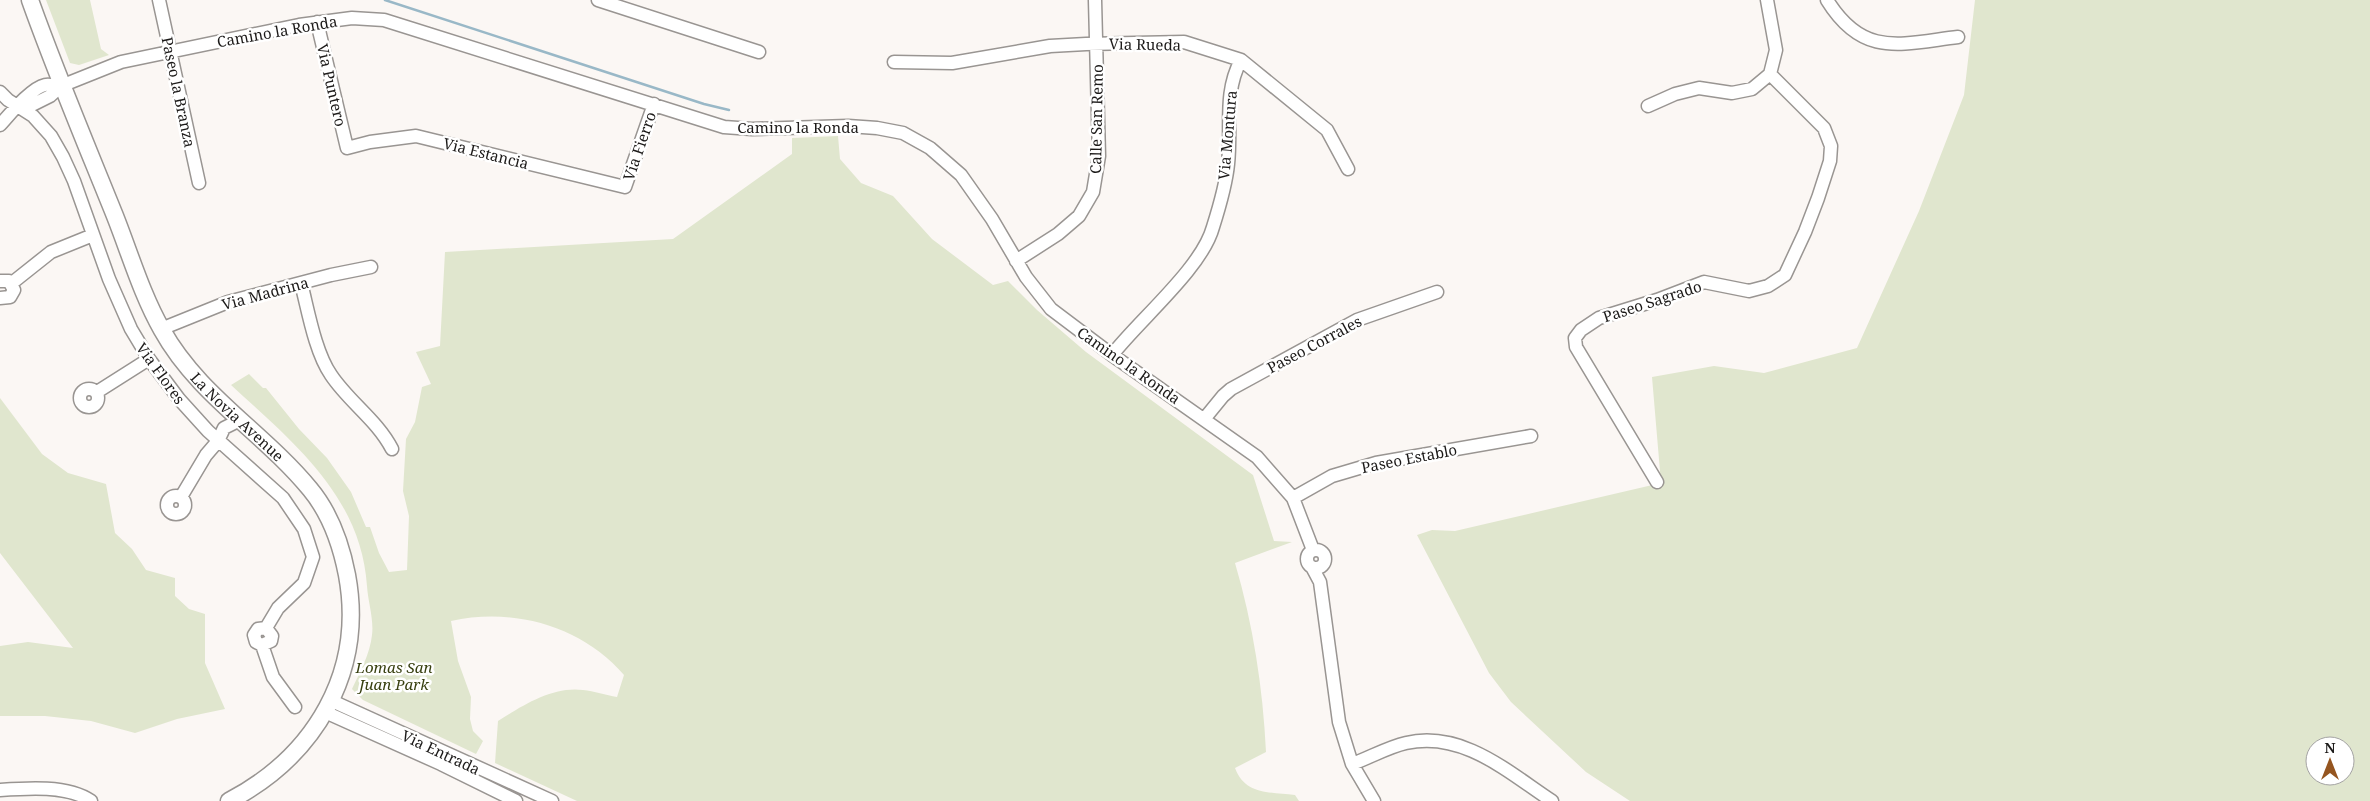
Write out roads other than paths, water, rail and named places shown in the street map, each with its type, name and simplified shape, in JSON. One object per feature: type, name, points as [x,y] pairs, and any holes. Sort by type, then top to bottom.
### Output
[{"type":"main road","name":"La Novia Avenue","points":[[30,0],[61,86],[161,329],[185,367],[283,460],[311,490],[331,523],[344,558],[350,593],[351,624],[348,654],[329,707],[314,731],[291,758],[264,779],[229,801]]},
{"type":"street","name":"Paseo la Branza","points":[[159,0],[199,183]]},
{"type":"street","points":[[598,0],[759,52]]},
{"type":"street","name":"Calle San Remo","points":[[1016,261],[1058,234],[1079,216],[1093,192],[1099,156],[1095,0]]},
{"type":"street","points":[[1648,106],[1675,94],[1699,88],[1732,93],[1752,89],[1770,74],[1776,50],[1767,0]]},
{"type":"street","points":[[1827,0],[1836,14],[1859,35],[1877,43],[1895,44],[1958,37]]},
{"type":"street","name":"Camino la Ronda","points":[[0,125],[20,106],[26,96],[45,85],[61,86],[121,62],[317,22],[352,18],[384,20],[654,104],[724,128],[848,126],[876,128],[903,133],[930,148],[961,174],[992,219],[1016,261],[1051,309],[1112,355],[1257,457],[1293,498],[1314,550],[1309,553],[1307,558],[1308,564],[1318,566],[1322,578],[1320,582],[1339,722],[1352,764],[1374,801]]},
{"type":"street","name":"Via Puntero","points":[[317,22],[347,148]]},
{"type":"street","name":"Via Rueda","points":[[894,62],[952,63],[1050,46],[1184,42],[1241,60],[1327,130],[1348,169]]},
{"type":"street","name":"Via Montura","points":[[1112,355],[1192,265],[1213,230],[1228,164],[1228,98],[1234,72],[1241,60]]},
{"type":"street","name":"Paseo Sagrado","points":[[1658,482],[1576,347],[1575,338],[1581,330],[1599,318],[1657,300],[1704,282],[1749,291],[1768,286],[1785,275],[1818,198],[1830,161],[1831,146],[1824,128],[1770,74]]},
{"type":"street","name":"Via Flores","points":[[0,92],[8,100],[33,116],[51,136],[74,181],[109,279],[131,329],[149,359],[178,399],[218,441],[284,498],[304,528],[313,557],[304,583],[278,608],[266,628],[270,631],[271,641],[262,645],[273,677],[295,707]]},
{"type":"street","name":"Via Fierro","points":[[625,187],[654,104]]},
{"type":"street","name":"Via Estancia","points":[[347,148],[370,142],[416,136],[625,187]]},
{"type":"street","points":[[0,298],[10,297],[14,290],[6,282],[51,252],[93,235]]},
{"type":"street","name":"Via Madrina","points":[[161,329],[209,308],[301,283],[371,267]]},
{"type":"street","points":[[301,283],[319,350],[330,374],[384,434],[392,449]]},
{"type":"street","name":"Paseo Corrales","points":[[1204,418],[1231,389],[1345,326],[1370,314],[1437,292]]},
{"type":"street","points":[[96,392],[149,359]]},
{"type":"street","points":[[181,497],[206,455],[218,441],[231,436],[240,420]]},
{"type":"street","name":"Paseo Establo","points":[[1293,498],[1332,476],[1376,463],[1531,436]]},
{"type":"street","name":"Via Entrada","points":[[329,707],[478,776],[552,801]]},
{"type":"street","points":[[1352,764],[1405,743],[1443,742],[1478,753],[1552,801]]},
{"type":"street","name":"Via Entrada","points":[[478,776],[516,801]]},
{"type":"street","points":[[0,790],[74,793],[91,801]]},
{"type":"waterway","points":[[385,0],[704,104],[729,110]]},
{"type":"park label","name":"Lomas San Juan Park","points":[[394,676]]}]
